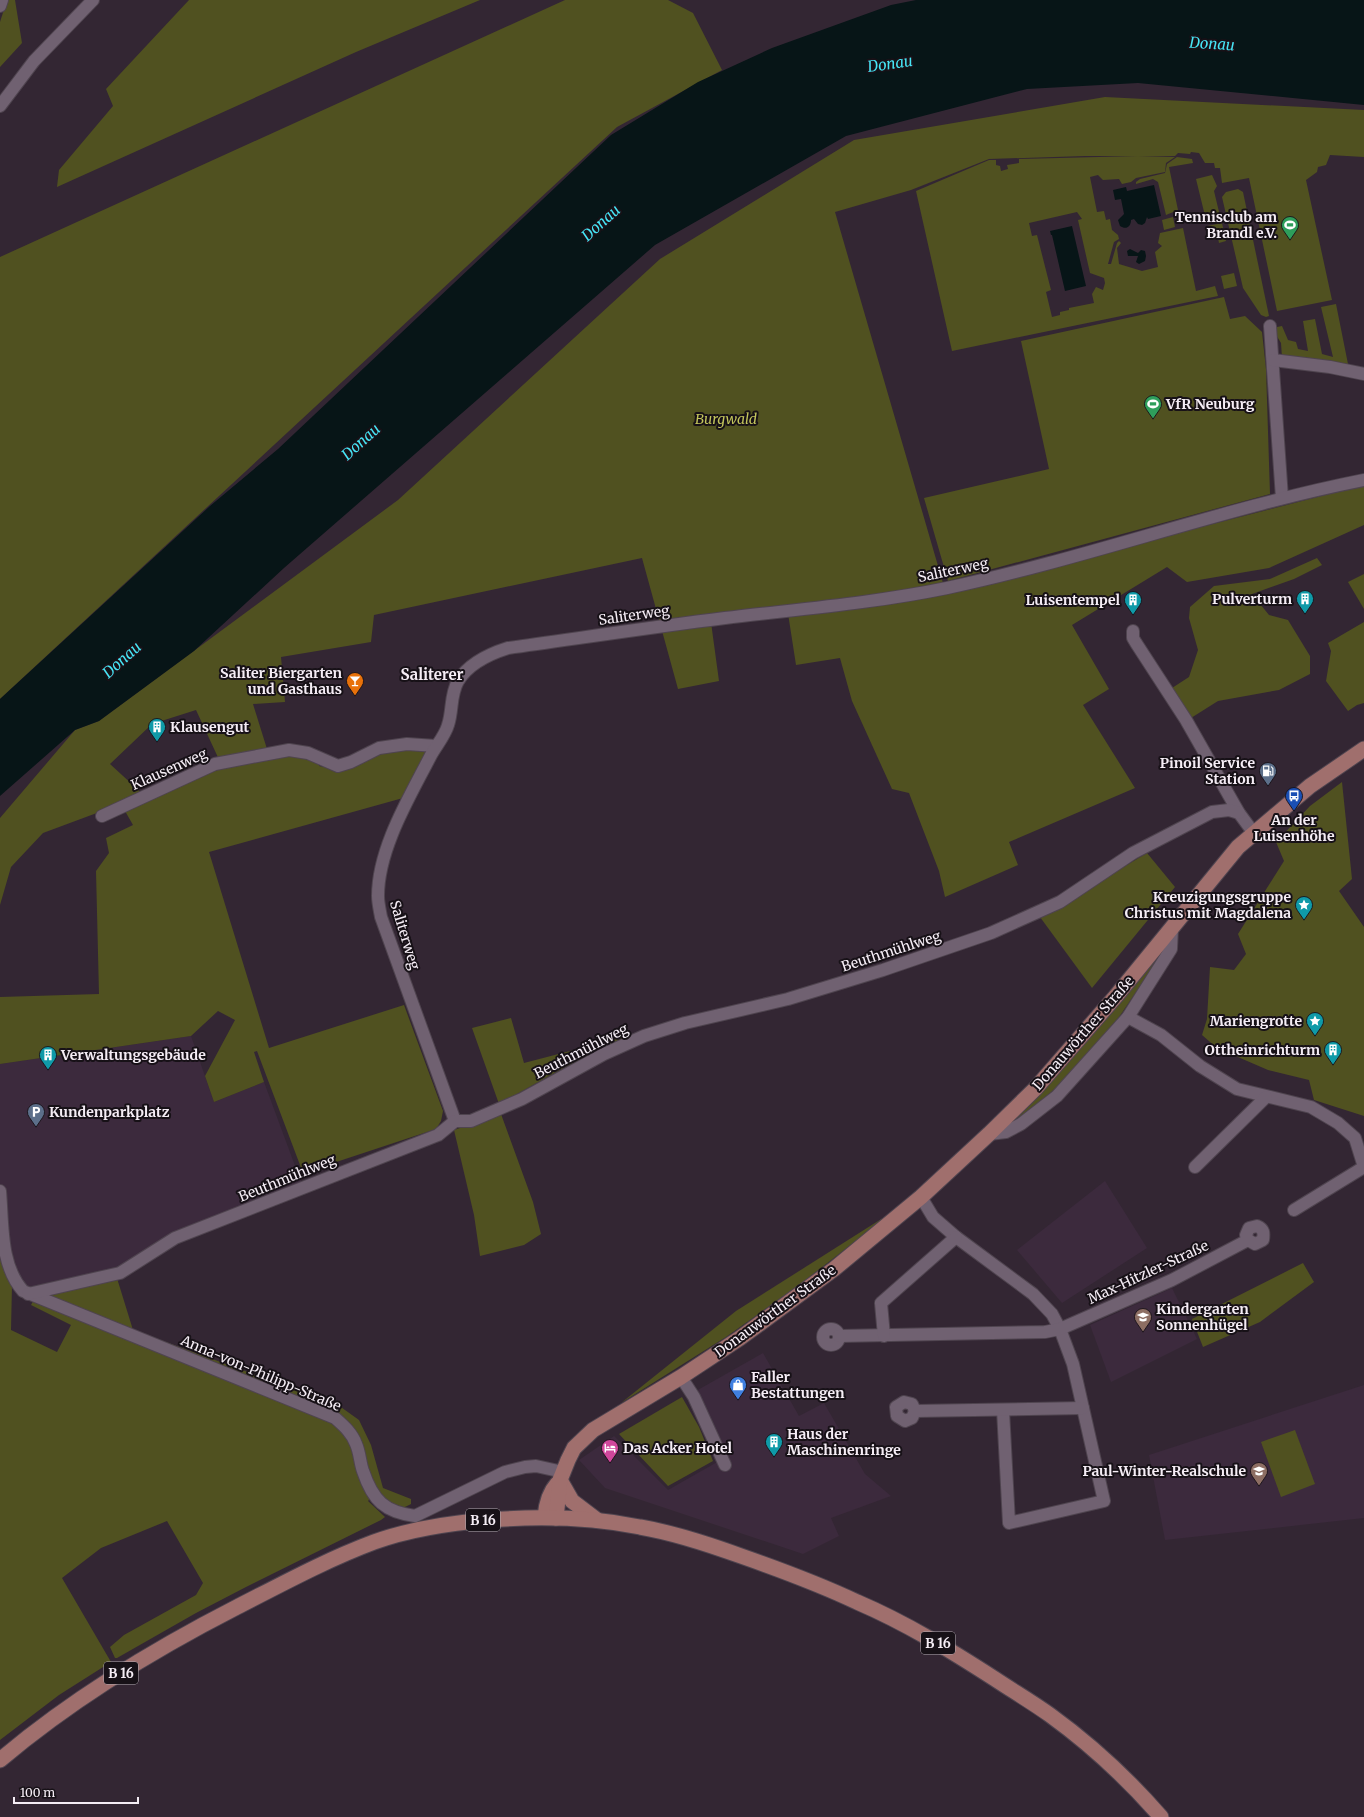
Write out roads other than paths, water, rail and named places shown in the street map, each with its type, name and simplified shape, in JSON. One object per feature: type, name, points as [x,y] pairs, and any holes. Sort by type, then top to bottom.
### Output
[{"type":"main road","name":"Donauwörther Straße","points":[[551,1518],[562,1476],[574,1448],[593,1430],[681,1377],[740,1338],[834,1269],[921,1197],[989,1134],[1035,1088],[1116,996],[1226,860],[1253,832],[1310,786],[1364,749]]},
{"type":"main road","points":[[562,1476],[572,1501],[597,1520]]},
{"type":"main road","name":"B 16","points":[[0,1760],[65,1709],[153,1653],[200,1626],[308,1570],[375,1542],[421,1529],[468,1521],[551,1518],[597,1520],[638,1526],[677,1535],[720,1548],[806,1579],[900,1622],[958,1655],[1051,1715],[1139,1791],[1161,1817]]},
{"type":"street","points":[[0,6],[2,0]]},
{"type":"street","points":[[0,106],[34,61],[93,0]]},
{"type":"street","points":[[1270,326],[1282,498]]},
{"type":"street","points":[[1273,360],[1330,367],[1364,374]]},
{"type":"street","name":"Saliterweg","points":[[455,1121],[381,917],[378,897],[380,876],[389,839],[436,746],[448,726],[451,697],[458,680],[477,661],[508,648],[726,618],[843,605],[946,588],[1075,557],[1282,498],[1364,480]]},
{"type":"street","points":[[1133,631],[1133,638],[1186,720],[1239,813],[1253,832]]},
{"type":"street","name":"Klausenweg","points":[[102,816],[215,764],[289,750],[308,753],[338,766],[351,762],[379,748],[407,744],[436,746]]},
{"type":"street","name":"Beuthmühlweg","points":[[28,1294],[120,1273],[174,1238],[438,1135],[455,1121],[471,1120],[522,1099],[604,1054],[644,1036],[685,1023],[788,999],[883,970],[991,934],[1060,902],[1133,853],[1212,812],[1229,810],[1239,813]]},
{"type":"street","name":"Donauwörther Straße","points":[[989,1134],[1006,1132],[1021,1124],[1057,1096],[1128,1017],[1171,949],[1172,928]]},
{"type":"street","points":[[1128,1017],[1161,1035],[1200,1066],[1237,1089],[1266,1097],[1311,1106],[1338,1123],[1355,1138],[1364,1167],[1294,1210]]},
{"type":"street","points":[[1195,1167],[1266,1097]]},
{"type":"street","name":"Anna-von-Philipp-Straße","points":[[0,1191],[6,1259],[13,1281],[23,1291],[335,1418],[349,1431],[356,1444],[363,1471],[372,1493],[388,1509],[399,1514],[415,1516],[505,1472],[536,1466],[562,1476]]},
{"type":"street","points":[[921,1197],[933,1217],[956,1237],[1034,1294],[1052,1314],[1060,1329],[1072,1364],[1104,1501],[1009,1523],[1003,1410]]},
{"type":"street","points":[[884,1336],[881,1303],[956,1237]]},
{"type":"street","name":"Max-Hitzler-Straße","points":[[839,1336],[1044,1332],[1060,1329],[1172,1280],[1248,1240]]},
{"type":"street","points":[[681,1377],[694,1397],[725,1465]]},
{"type":"street","points":[[915,1411],[1083,1408]]},
{"type":"water","name":"Donau","points":[[916,0],[1364,0],[1364,105],[1138,83],[1027,89],[846,136],[655,245],[284,568],[194,651],[99,721],[75,730],[0,796],[0,699],[210,506],[278,449],[611,135],[698,82],[772,48],[891,5]]},
{"type":"water","points":[[1154,185],[1161,216],[1148,219],[1147,217],[1145,223],[1142,225],[1138,224],[1134,219],[1131,220],[1128,227],[1124,228],[1120,226],[1118,220],[1124,214],[1121,199],[1115,200],[1113,190],[1126,187],[1127,191]]},
{"type":"water","points":[[1072,226],[1086,286],[1065,291],[1050,231]]},
{"type":"water","points":[[1130,249],[1138,253],[1141,250],[1145,251],[1145,261],[1139,264],[1136,262],[1138,256],[1128,256],[1127,251]]},
{"type":"place","name":"Tennisclub am Brandl e.V.","points":[[1290,240]]},
{"type":"place","name":"VfR Neuburg","points":[[1153,419]]},
{"type":"place","name":"Pulverturm","points":[[1305,614]]},
{"type":"place","name":"Luisentempel","points":[[1133,615]]},
{"type":"place","name":"Saliter Biergarten und Gasthaus","points":[[355,696]]},
{"type":"place","name":"Klausengut","points":[[157,742]]},
{"type":"place","name":"Pinoil Service Station","points":[[1268,786]]},
{"type":"place","name":"An der Luisenhöhe","points":[[1294,811]]},
{"type":"place","name":"Kreuzigungsgruppe Christus mit Magdalena","points":[[1304,920]]},
{"type":"place","name":"Mariengrotte","points":[[1315,1036]]},
{"type":"place","name":"Ottheinrichturm","points":[[1333,1065]]},
{"type":"place","name":"Verwaltungsgebäude","points":[[48,1070]]},
{"type":"place","name":"Kundenparkplatz","points":[[36,1127]]},
{"type":"place","name":"Kindergarten Sonnenhügel","points":[[1143,1332]]},
{"type":"place","name":"Faller Bestattungen","points":[[738,1400]]},
{"type":"place","name":"Haus der Maschinenringe","points":[[774,1457]]},
{"type":"place","name":"Das Acker Hotel","points":[[610,1463]]},
{"type":"place","name":"Paul-Winter-Realschule","points":[[1259,1486]]},
{"type":"district","name":"Saliterer","points":[[432,675]]},
{"type":"park label","name":"Burgwald","points":[[726,419]]}]
